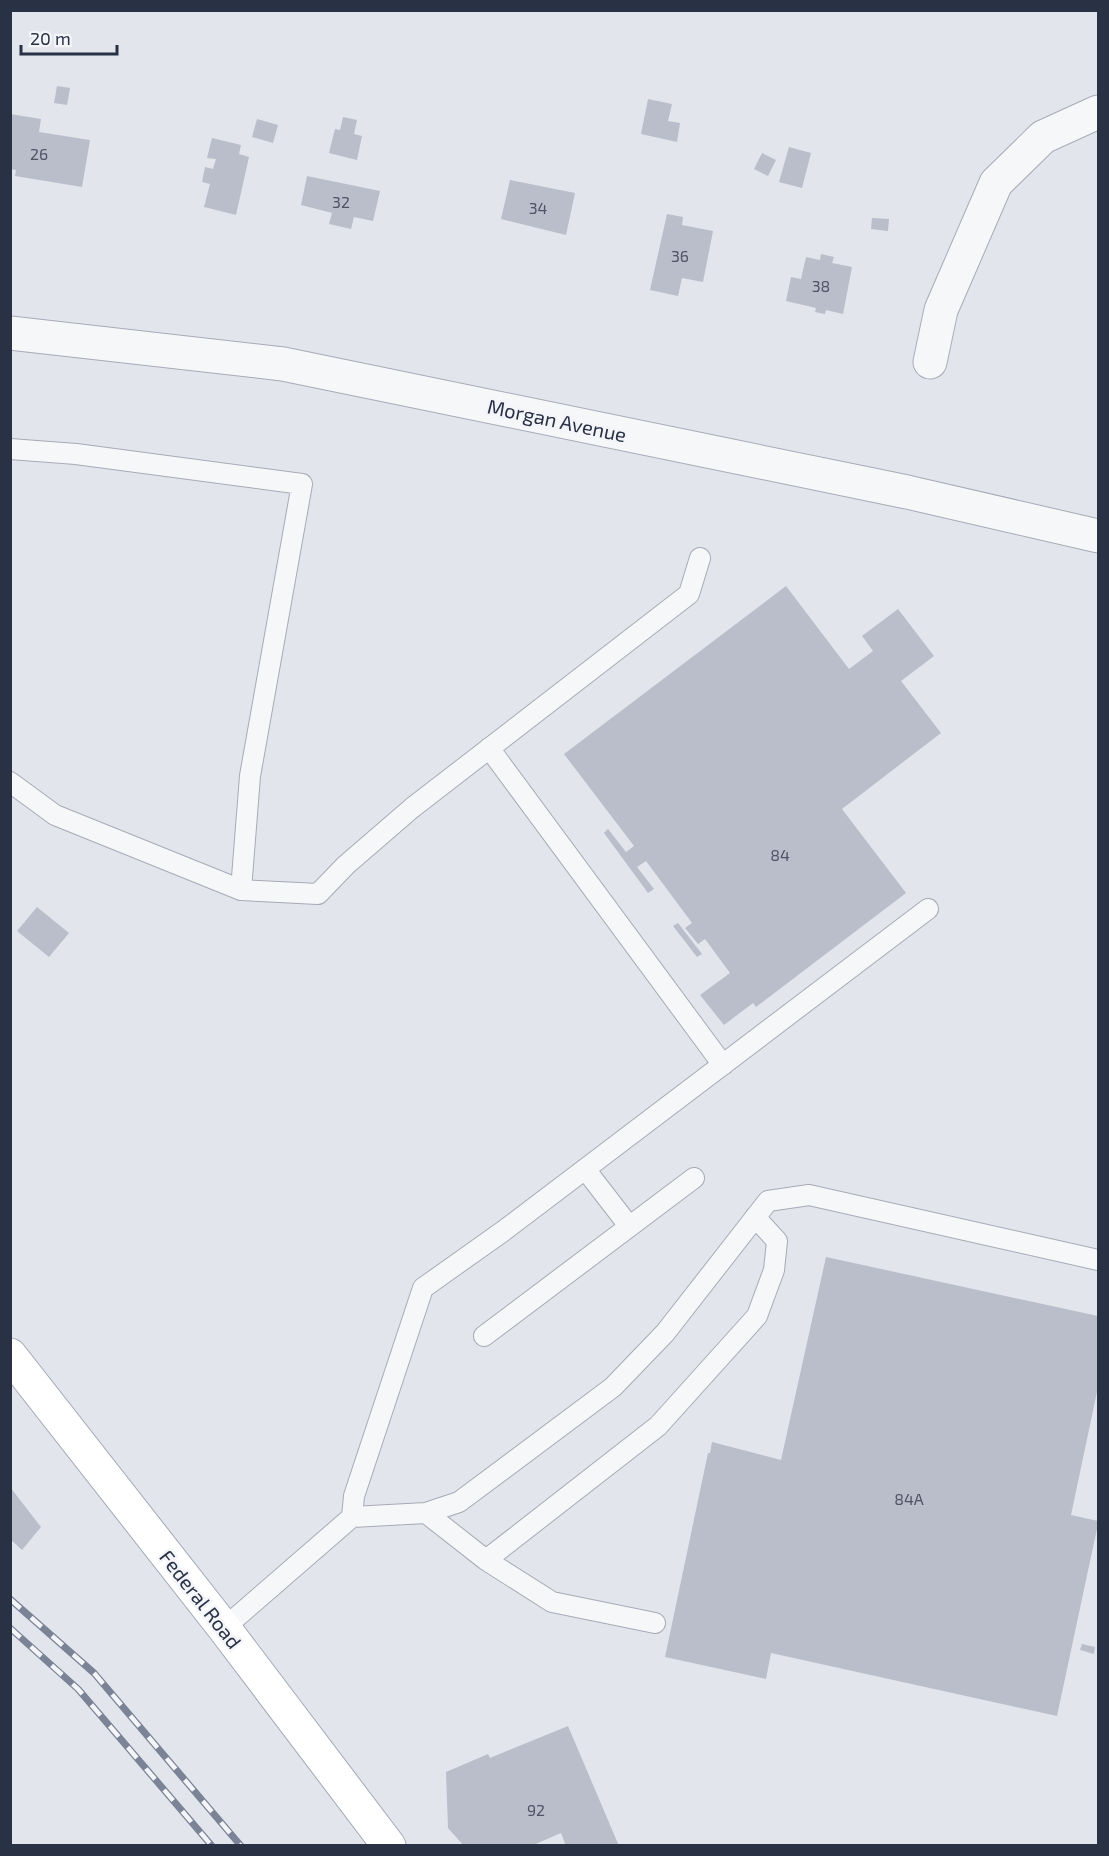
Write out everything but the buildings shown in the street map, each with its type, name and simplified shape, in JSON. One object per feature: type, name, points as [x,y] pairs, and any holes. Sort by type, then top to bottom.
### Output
[{"type":"main road","name":"Federal Road","points":[[10,1355],[224,1628],[389,1845]]},
{"type":"street","points":[[930,362],[941,310],[996,183],[1043,137],[1098,112]]},
{"type":"street","name":"Morgan Avenue","points":[[10,333],[283,364],[907,492],[1098,536]]},
{"type":"lane","points":[[10,449],[76,454],[302,484],[250,776],[241,890]]},
{"type":"lane","points":[[10,782],[55,815],[241,890],[318,894],[346,865],[412,808],[689,594],[700,558]]},
{"type":"lane","points":[[489,748],[723,1065]]},
{"type":"lane","points":[[352,1517],[354,1496],[423,1288],[585,1169],[928,909]]},
{"type":"lane","points":[[585,1169],[629,1226]]},
{"type":"lane","points":[[484,1336],[694,1178]]},
{"type":"lane","points":[[224,1628],[352,1517],[426,1513],[459,1502],[613,1387],[665,1333],[768,1201],[809,1195],[1098,1260]]},
{"type":"lane","points":[[486,1560],[658,1426],[757,1316],[774,1270],[777,1241],[755,1217]]},
{"type":"lane","points":[[426,1513],[486,1560],[552,1602],[655,1623]]},
{"type":"railway","points":[[10,1599],[94,1673],[241,1846]]},
{"type":"railway","points":[[10,1628],[78,1689],[212,1846]]}]
